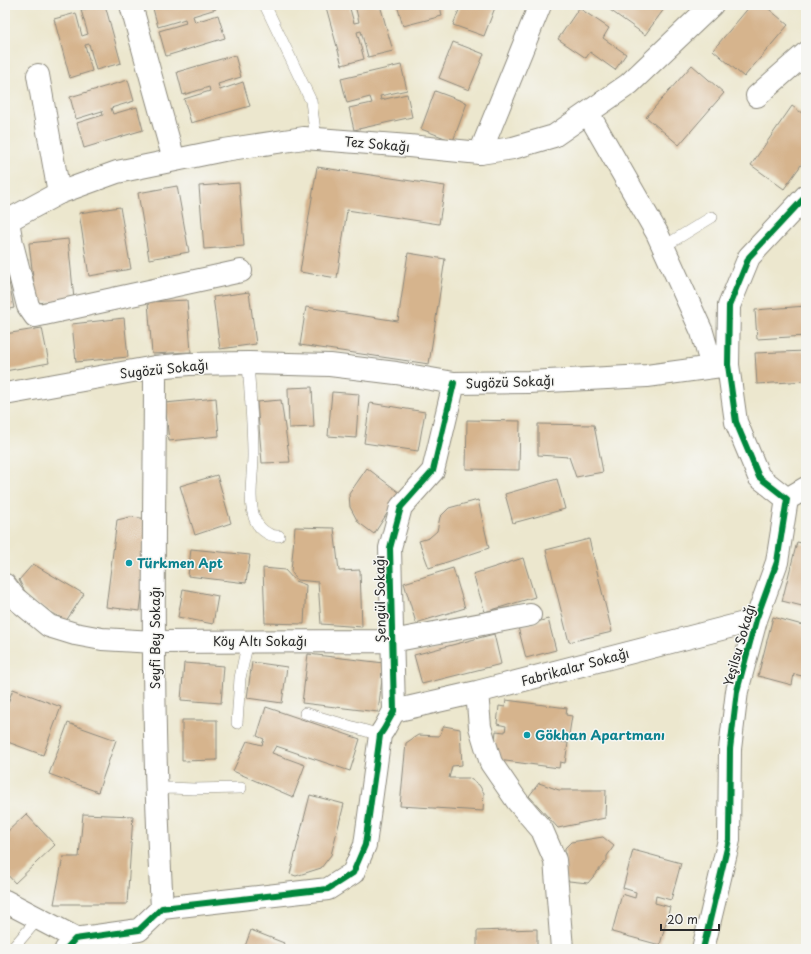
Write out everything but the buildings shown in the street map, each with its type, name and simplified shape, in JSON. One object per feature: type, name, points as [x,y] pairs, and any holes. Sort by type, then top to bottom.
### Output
[{"type":"street","points":[[131,5],[174,160]]},
{"type":"street","points":[[480,154],[540,5]]},
{"type":"street","name":"Tez Sokağı","points":[[6,220],[59,193],[117,172],[224,150],[289,140],[304,138],[480,154],[513,148],[554,136],[629,84],[712,5]]},
{"type":"street","points":[[757,96],[806,53]]},
{"type":"street","points":[[38,75],[59,193]]},
{"type":"street","points":[[588,113],[657,233],[702,332],[720,366],[736,422],[759,477],[787,499],[806,488]]},
{"type":"street","points":[[720,366],[729,306],[749,257],[806,196]]},
{"type":"street","points":[[6,220],[28,306],[35,316],[241,271]]},
{"type":"street","name":"Sugözü Sokağı","points":[[5,394],[155,367],[189,364],[330,364],[454,383],[528,382],[646,376],[720,366]]},
{"type":"street","name":"Seyfi Bey Sokağı","points":[[155,367],[156,479],[154,642],[156,789],[162,908]]},
{"type":"street","name":"Şengül Sokağı","points":[[394,711],[390,548],[401,507],[432,471],[454,383]]},
{"type":"street","name":"Yeşilsu Sokağı","points":[[703,949],[729,840],[731,742],[737,691],[756,620],[778,562],[787,499]]},
{"type":"street","name":"Köy Altı Sokağı","points":[[5,585],[15,598],[49,626],[75,634],[102,639],[154,642],[392,640],[530,614]]},
{"type":"street","name":"Fabrikalar Sokağı","points":[[394,711],[477,692],[756,620]]},
{"type":"street","points":[[477,692],[480,727],[491,763],[517,801],[542,830],[556,860],[562,949]]},
{"type":"street","points":[[71,944],[140,930],[162,908],[328,889],[353,873],[365,845],[380,734],[394,711]]},
{"type":"street","points":[[5,901],[38,919],[71,944],[98,949]]},
{"type":"lane","points":[[265,5],[311,101],[316,139]]},
{"type":"lane","points":[[663,247],[712,217]]},
{"type":"lane","points":[[248,363],[253,454],[251,504],[254,518],[260,528],[272,536],[279,536]]},
{"type":"lane","points":[[237,723],[240,678],[248,641]]},
{"type":"lane","points":[[305,713],[380,734]]},
{"type":"lane","points":[[156,789],[241,788]]},
{"type":"lane","points":[[12,949],[38,919]]},
{"type":"cycle path","points":[[703,949],[729,840],[730,749],[737,691],[756,620],[777,562],[787,499],[759,477],[736,422],[728,365],[729,306],[749,257],[806,196]]},
{"type":"cycle path","points":[[66,949],[75,939],[139,930],[162,908],[328,889],[353,873],[365,845],[380,735],[394,711],[390,548],[401,507],[433,471],[454,383]]},
{"type":"place","name":"Türkmen Apt","points":[[129,563]]},
{"type":"place","name":"Gökhan Apartmanı","points":[[527,735]]}]
